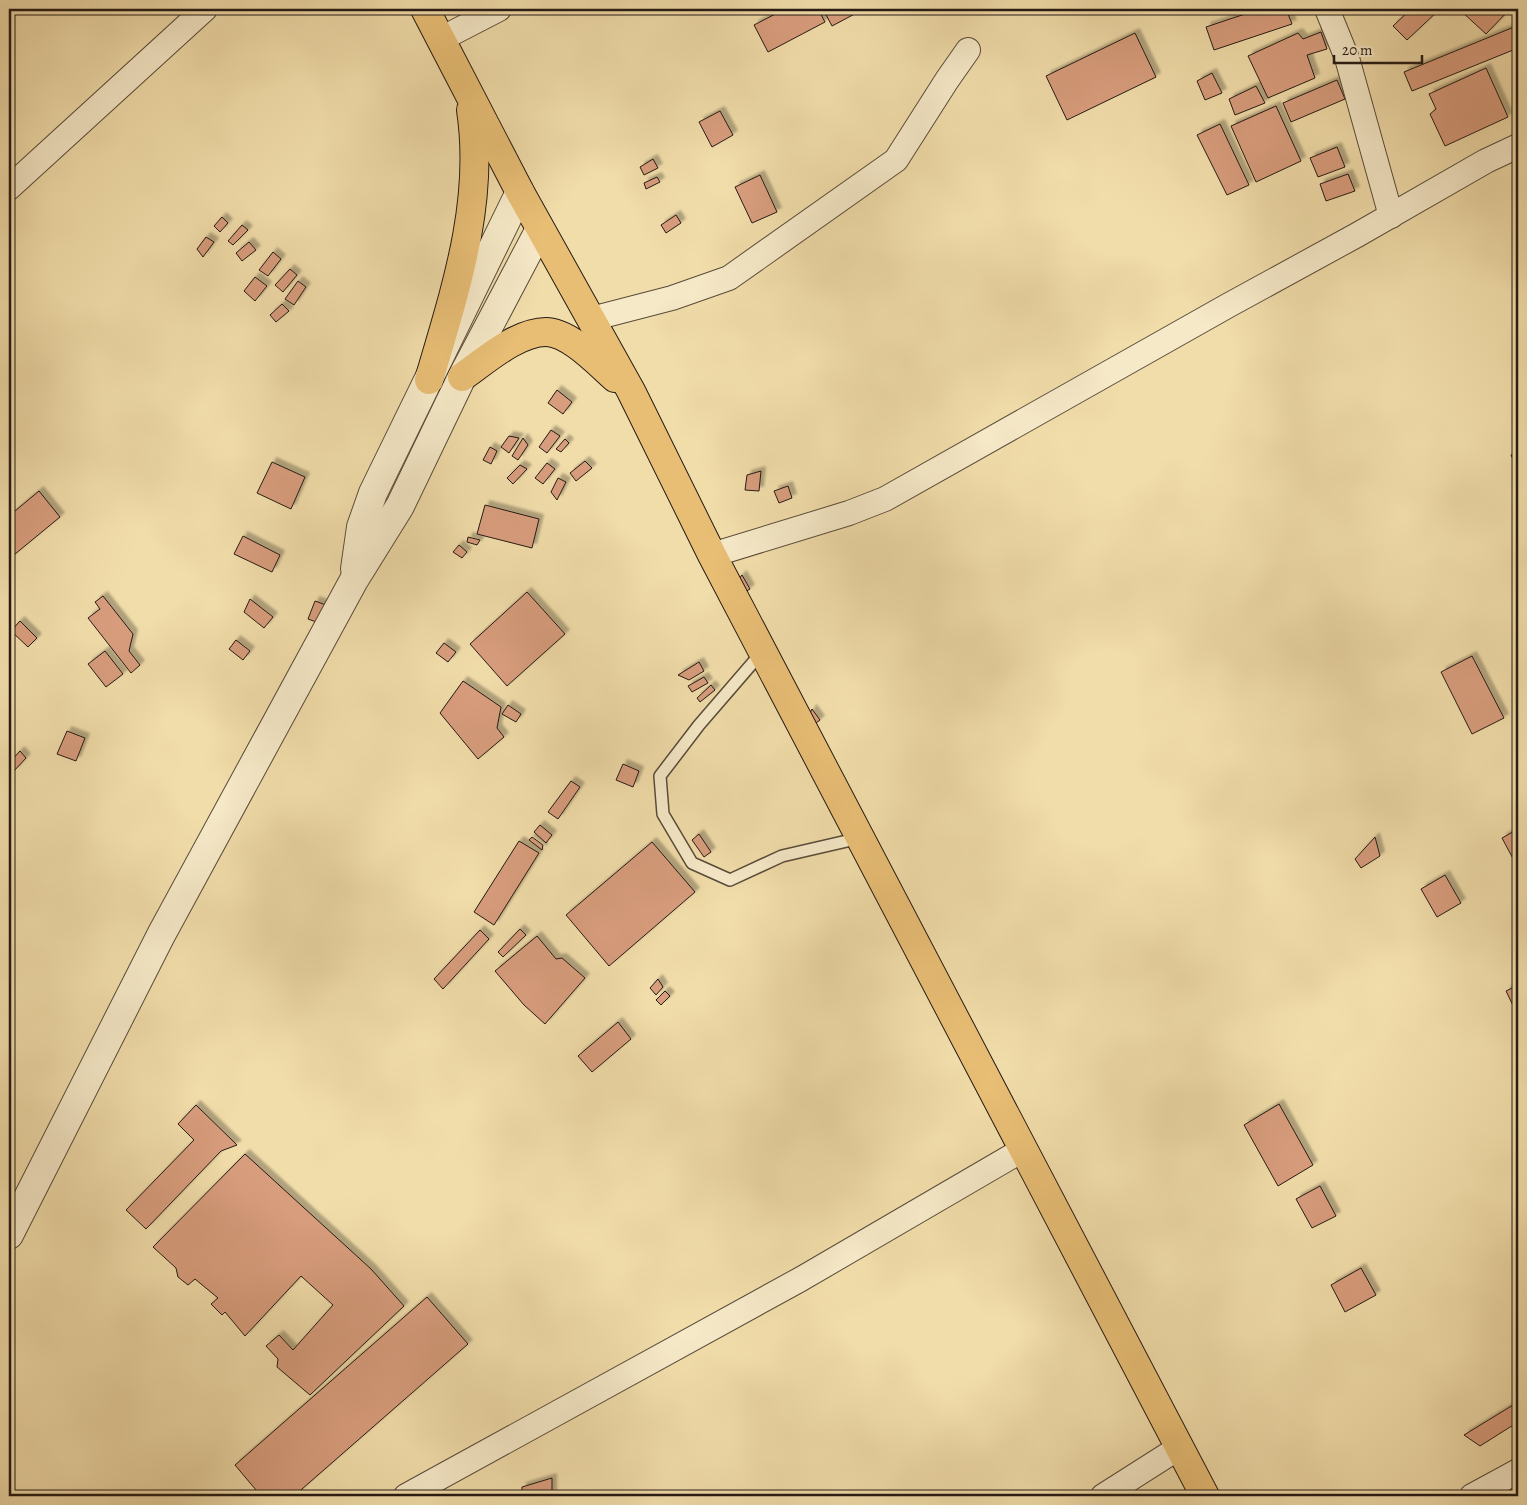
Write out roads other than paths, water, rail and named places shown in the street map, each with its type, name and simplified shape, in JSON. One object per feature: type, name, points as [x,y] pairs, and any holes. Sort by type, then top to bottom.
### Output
[{"type":"highway","points":[[425,9],[520,192],[631,391],[712,554],[1205,1496]]},
{"type":"highway","points":[[430,380],[459,278],[469,228],[476,177],[475,135],[468,92]]},
{"type":"highway","points":[[462,377],[524,336],[546,332],[563,337],[584,350],[631,391]]},
{"type":"street","points":[[9,188],[205,9]]},
{"type":"street","points":[[441,39],[499,9]]},
{"type":"street","points":[[1327,9],[1347,58],[1391,216]]},
{"type":"street","points":[[591,319],[672,298],[729,278],[896,160],[968,50]]},
{"type":"street","points":[[712,554],[849,513],[885,499],[959,459],[1005,430],[1391,216],[1486,160],[1518,146]]},
{"type":"street","points":[[354,580],[362,527],[373,493],[430,380],[520,192]]},
{"type":"street","points":[[9,1236],[161,935],[354,580],[400,506],[462,377],[540,229]]},
{"type":"street","points":[[406,1496],[801,1279],[1024,1149]]},
{"type":"street","points":[[1103,1496],[1180,1447]]},
{"type":"street","points":[[1472,1496],[1518,1471]]},
{"type":"lane","points":[[763,651],[699,725],[660,776],[663,814],[692,864],[730,880],[782,856],[860,838]]}]
